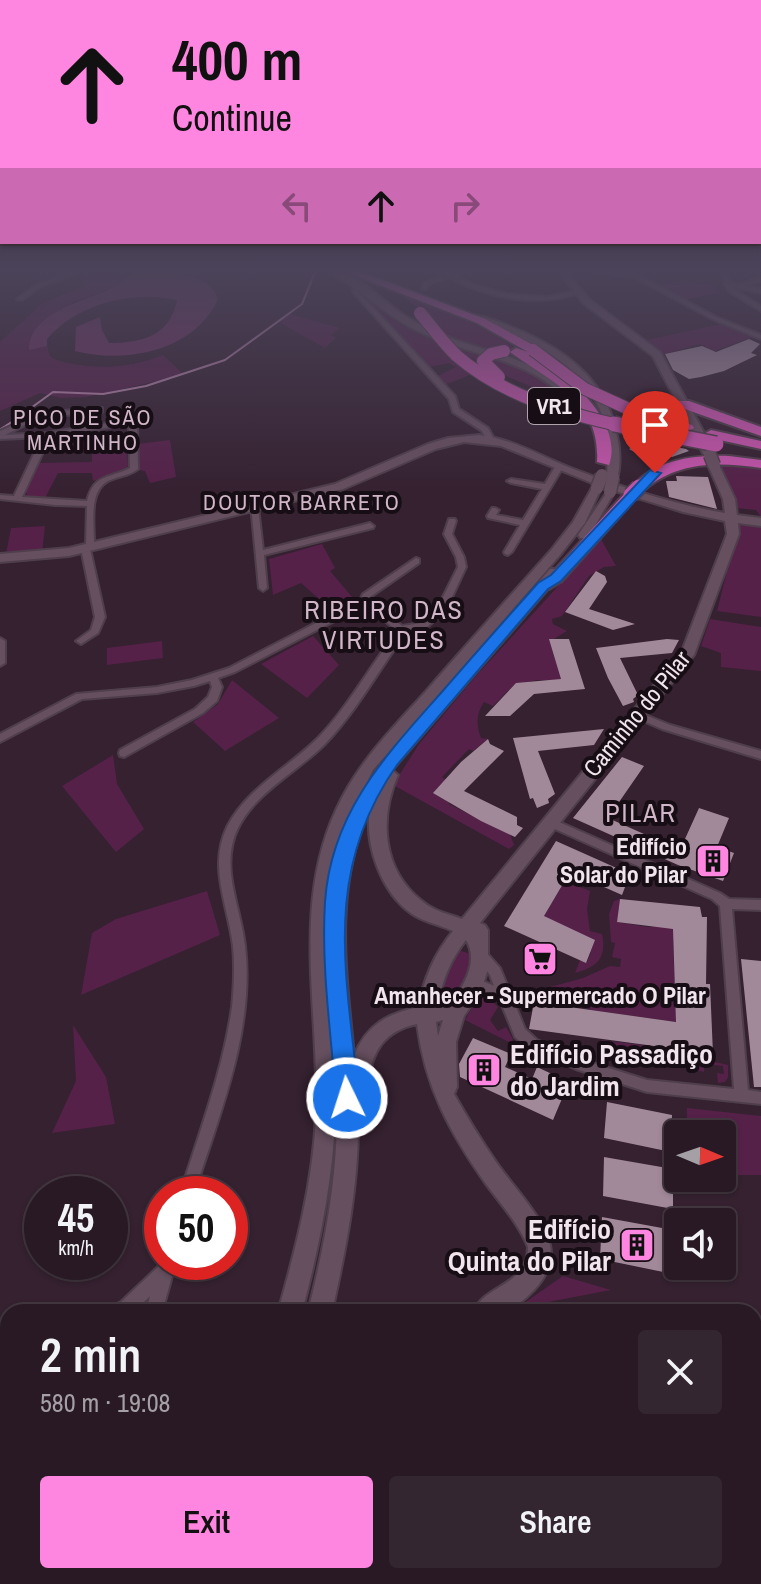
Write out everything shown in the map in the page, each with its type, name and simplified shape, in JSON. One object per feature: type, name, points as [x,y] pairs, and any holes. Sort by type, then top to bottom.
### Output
[{"type":"highway","name":"VR1","points":[[446,343],[471,367],[505,385],[594,419],[713,448],[761,449]]},
{"type":"highway","name":"VR1","points":[[519,343],[585,389],[642,415],[687,417],[713,448]]},
{"type":"highway","points":[[605,479],[603,431],[582,397],[533,358],[504,351],[485,357],[485,367],[536,394],[616,421],[713,448]]},
{"type":"highway","points":[[687,417],[712,414],[761,432]]},
{"type":"highway","points":[[543,586],[556,578],[655,473],[685,462],[721,460],[761,464]]},
{"type":"main road","points":[[322,1304],[340,1221],[348,1145],[346,1072],[335,954],[335,900],[345,846],[367,793],[407,741],[543,586],[584,534],[605,479],[595,430],[582,407],[552,381],[512,361],[458,343]]},
{"type":"main road","points":[[292,1304],[313,1226],[322,1162],[326,1094],[317,920],[322,877],[332,838],[345,804],[367,767],[556,552],[579,523],[615,459],[612,426],[606,409],[584,375],[563,356],[540,343]]},
{"type":"main road","name":"Caminho do Pilar","points":[[450,1105],[445,1073],[446,1042],[457,1009],[474,985],[475,941],[485,905],[689,652],[733,534],[727,492],[713,448],[687,417],[657,354],[643,343]]},
{"type":"main road","points":[[1,559],[46,556],[87,548],[354,483],[441,444],[483,435],[517,445],[559,467],[689,510],[761,522]]},
{"type":"main road","points":[[407,741],[381,794],[376,823],[379,850],[392,876],[413,905],[475,941]]},
{"type":"main road","name":"Caminho do Pilar","points":[[475,941],[451,946],[434,979],[428,1016],[438,1084],[470,1144],[536,1235],[540,1245],[540,1263],[533,1275],[495,1304]]},
{"type":"main road","points":[[451,946],[475,941]]},
{"type":"main road","points":[[348,1145],[355,1127],[360,1064],[365,1047],[375,1034],[387,1025],[457,1009]]},
{"type":"street","points":[[402,343],[452,398],[456,410],[483,435]]},
{"type":"street","points":[[0,435],[39,415],[99,410]]},
{"type":"street","points":[[0,435],[47,435],[133,421],[134,469],[98,484],[91,504],[87,548],[100,617],[95,631],[81,641]]},
{"type":"street","points":[[17,499],[47,435]]},
{"type":"street","points":[[508,552],[559,467]]},
{"type":"street","points":[[511,481],[547,487]]},
{"type":"street","points":[[0,497],[91,504]]},
{"type":"street","points":[[254,507],[263,588]]},
{"type":"street","points":[[495,510],[491,516],[525,523]]},
{"type":"street","points":[[398,630],[418,627],[434,618],[461,570],[460,557],[448,534],[452,521]]},
{"type":"street","points":[[259,554],[370,526]]},
{"type":"street","points":[[360,609],[366,596],[416,561]]},
{"type":"street","points":[[0,738],[80,696],[157,690],[213,677],[339,614],[360,609],[385,614],[398,630]]},
{"type":"street","points":[[192,1176],[235,1028],[240,987],[239,946],[224,877],[225,850],[233,827],[263,786],[328,733],[395,641],[398,630]]},
{"type":"street","points":[[0,641],[0,663]]},
{"type":"street","points":[[124,753],[208,704],[217,687],[213,677]]},
{"type":"street","points":[[638,715],[666,727],[761,755]]},
{"type":"street","points":[[550,822],[716,896],[726,904],[761,905]]},
{"type":"street","points":[[726,904],[742,1096]]},
{"type":"street","points":[[475,941],[495,972],[516,1026],[525,1038],[581,1065],[647,1086],[761,1098]]},
{"type":"street","points":[[474,985],[494,991],[506,999]]},
{"type":"street","points":[[131,1304],[154,1280]]},
{"type":"street","points":[[156,1304],[163,1280]]},
{"type":"shaded area","points":[[0,343],[36,343],[30,349],[47,346],[50,356],[56,360],[97,367],[137,363],[163,355],[184,375],[86,397],[61,398],[40,393],[0,411]]},
{"type":"shaded area","points":[[31,343],[47,343],[47,346],[29,350]]},
{"type":"shaded area","points":[[75,343],[174,343],[137,354],[116,356],[75,351]]},
{"type":"shaded area","points":[[406,343],[437,343],[455,361],[490,383],[470,375],[444,385],[436,377],[456,367],[449,363],[429,367]]},
{"type":"shaded area","points":[[451,343],[507,343],[540,368],[579,407],[497,372],[457,350]]},
{"type":"shaded area","points":[[651,343],[736,343],[715,351],[700,344],[664,354]]},
{"type":"shaded area","points":[[90,433],[93,444],[125,439],[128,466],[125,470],[93,481],[92,473],[58,473],[44,500],[27,496],[26,491],[39,463],[92,462],[92,450],[45,450],[50,439]]},
{"type":"shaded area","points":[[170,440],[176,477],[150,483],[145,471],[139,470],[138,444]]},
{"type":"shaded area","points":[[721,465],[761,469],[761,517],[756,510],[736,508]]},
{"type":"shaded area","points":[[739,523],[761,525],[761,617],[717,611]]},
{"type":"shaded area","points":[[45,526],[42,553],[6,554],[11,528]]},
{"type":"shaded area","points":[[601,539],[616,566],[604,567],[589,576],[562,616],[552,619],[553,624],[567,631],[554,639],[554,656],[564,681],[537,680],[514,685],[493,706],[484,702],[479,711],[478,724],[481,738],[488,739],[473,751],[469,749],[442,777],[446,780],[449,804],[510,834],[514,845],[509,849],[393,785],[419,744],[476,676]]},
{"type":"shaded area","points":[[322,544],[335,568],[330,571],[353,598],[333,611],[301,583],[273,595],[269,559]]},
{"type":"shaded area","points":[[710,619],[761,627],[761,671],[721,667],[721,653],[701,646]]},
{"type":"shaded area","points":[[313,636],[339,665],[307,698],[261,664]]},
{"type":"shaded area","points":[[162,641],[163,658],[107,665],[107,648]]},
{"type":"shaded area","points":[[232,680],[279,718],[225,751],[193,722],[218,704]]},
{"type":"shaded area","points":[[113,755],[117,784],[144,829],[116,852],[62,786]]},
{"type":"shaded area","points":[[565,881],[590,891],[587,909],[590,931],[602,934],[603,942],[599,960],[590,968],[575,973],[580,960],[587,962],[591,953],[544,916]]},
{"type":"shaded area","points":[[207,891],[220,935],[81,995],[92,933],[116,919]]},
{"type":"shaded area","points":[[620,899],[617,922],[648,927],[674,926],[677,940],[673,939],[677,1022],[590,1010],[590,1000],[532,992],[583,978],[610,966],[620,967],[621,959],[612,957],[615,943],[611,942],[609,914],[614,901]]},
{"type":"shaded area","points":[[458,950],[471,954],[469,970],[458,993],[446,1003],[438,1005],[444,974]]},
{"type":"shaded area","points":[[485,994],[498,1007],[490,1020],[498,1031],[506,1027],[513,1039],[511,1043],[465,1020],[479,995]]},
{"type":"shaded area","points":[[73,1025],[106,1077],[115,1124],[52,1133],[76,1081]]},
{"type":"shaded area","points":[[600,1040],[643,1045],[728,1065],[728,1077],[725,1082],[718,1083],[717,1073],[724,1074],[723,1066],[704,1064],[704,1072],[655,1061]]},
{"type":"shaded area","points":[[687,1108],[761,1116],[761,1175],[736,1175],[736,1120],[687,1120]]},
{"type":"shaded area","points":[[563,1276],[611,1290],[538,1304],[523,1304]]},
{"type":"building","points":[[739,343],[760,344],[751,353],[757,355],[724,371],[689,379],[673,370],[665,354],[702,346],[716,352]]},
{"type":"building","points":[[648,441],[689,451],[672,457],[656,448],[640,455],[629,449]]},
{"type":"building","points":[[676,476],[708,477],[717,509],[669,497],[666,481],[677,481]]},
{"type":"building","points":[[596,571],[605,576],[607,582],[589,609],[635,624],[613,630],[565,612]]},
{"type":"building","points":[[549,639],[569,639],[585,689],[534,694],[510,716],[485,716],[516,683],[561,679]]},
{"type":"building","points":[[679,640],[672,653],[620,658],[638,695],[634,702],[623,706],[596,648]]},
{"type":"building","points":[[604,729],[594,745],[538,751],[555,794],[548,799],[549,803],[537,808],[533,798],[530,799],[513,738]]},
{"type":"building","points":[[488,739],[490,744],[504,751],[464,791],[517,817],[517,825],[523,828],[515,837],[433,793],[461,762]]},
{"type":"building","points":[[622,757],[644,766],[608,818],[680,850],[699,808],[729,818],[717,847],[734,853],[723,881],[678,865],[573,818]]},
{"type":"building","points":[[556,841],[630,874],[622,895],[570,872],[544,916],[595,940],[586,963],[504,926]]},
{"type":"building","points":[[620,899],[700,907],[702,917],[707,917],[706,984],[710,984],[713,1054],[529,1029],[534,1002],[676,1022],[673,929],[617,922]]},
{"type":"building","points":[[741,959],[761,961],[761,1087],[754,1087]]},
{"type":"building","points":[[473,1038],[511,1054],[505,1067],[532,1079],[537,1067],[569,1082],[553,1120],[460,1077],[459,1064]]},
{"type":"building","name":"Edifício Quinta do Pilar","points":[[607,1102],[672,1115],[672,1120],[664,1120],[664,1151],[604,1138]]},
{"type":"building","name":"Edifício Quinta do Pilar","points":[[604,1157],[664,1167],[664,1192],[673,1192],[673,1208],[668,1208],[603,1196]]},
{"type":"building","name":"Edifício Quinta do Pilar","points":[[602,1217],[664,1228],[664,1272],[600,1259]]},
{"type":"waterway","points":[[6,426],[53,392],[103,394],[146,386],[225,360],[248,343]]},
{"type":"waterway","points":[[0,430],[10,424]]},
{"type":"place","name":"Edifício Solar do Pilar","points":[[713,861]]},
{"type":"place","name":"Amanhecer - Supermercado O Pilar","points":[[540,959]]},
{"type":"place","name":"Edifício Passadiço do Jardim","points":[[484,1070]]},
{"type":"place","name":"Edifício Quinta do Pilar","points":[[637,1245]]},
{"type":"district","name":"PICO DE SÃO MARTINHO","points":[[83,430]]},
{"type":"district","name":"DOUTOR BARRETO","points":[[302,502]]},
{"type":"district","name":"RIBEIRO DAS VIRTUDES","points":[[384,625]]},
{"type":"district","name":"PILAR","points":[[641,813]]},
{"type":"route","points":[[347,1098],[335,954],[335,900],[345,846],[367,793],[390,761],[543,586],[556,578],[646,479],[655,473]]}]
